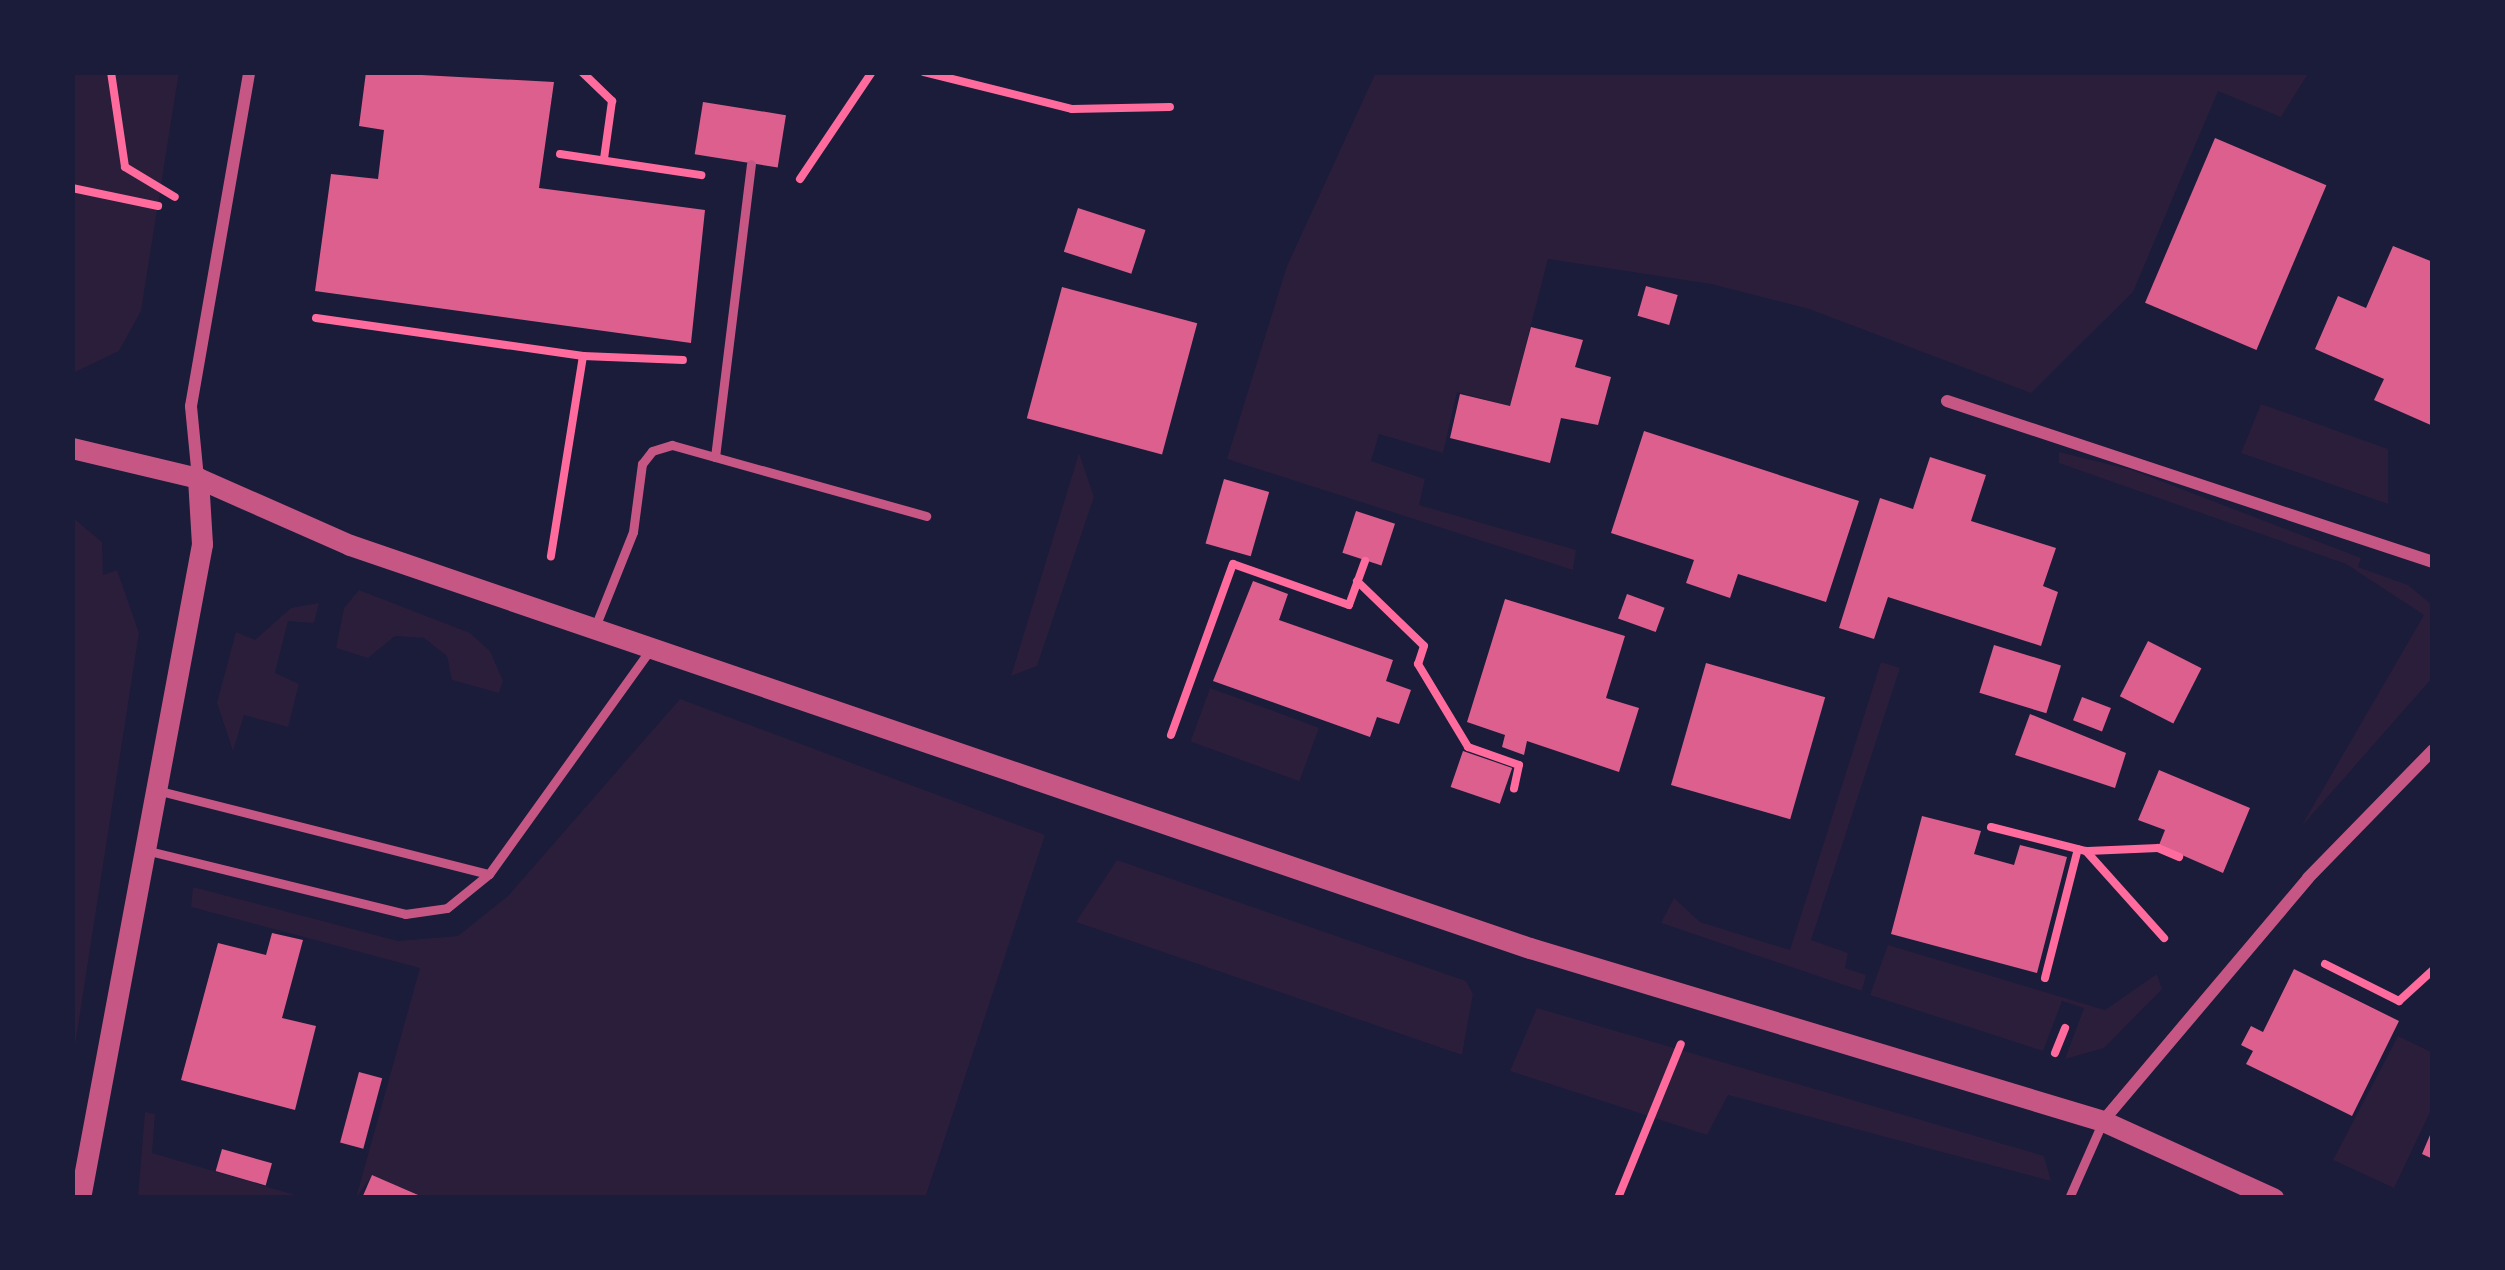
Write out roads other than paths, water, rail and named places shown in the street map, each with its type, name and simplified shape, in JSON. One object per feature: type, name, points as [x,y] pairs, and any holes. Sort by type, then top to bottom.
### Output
[{"type":"street","points":[[80,1198],[149,851],[202,544],[190,406],[249,72]]},
{"type":"street","points":[[1947,400],[2433,562]]},
{"type":"street","points":[[72,448],[198,478],[350,544],[652,647],[1698,998],[2103,1121],[2273,1198]]},
{"type":"street","points":[[2103,1121],[2308,878],[2433,750]]},
{"type":"lane","points":[[715,457],[751,164]]},
{"type":"lane","points":[[595,627],[633,532],[642,464],[672,445],[926,517]]},
{"type":"lane","points":[[149,851],[405,914],[447,908],[489,874],[652,647]]},
{"type":"lane","points":[[160,791],[489,874]]},
{"type":"lane","points":[[2069,1198],[2103,1121]]}]
